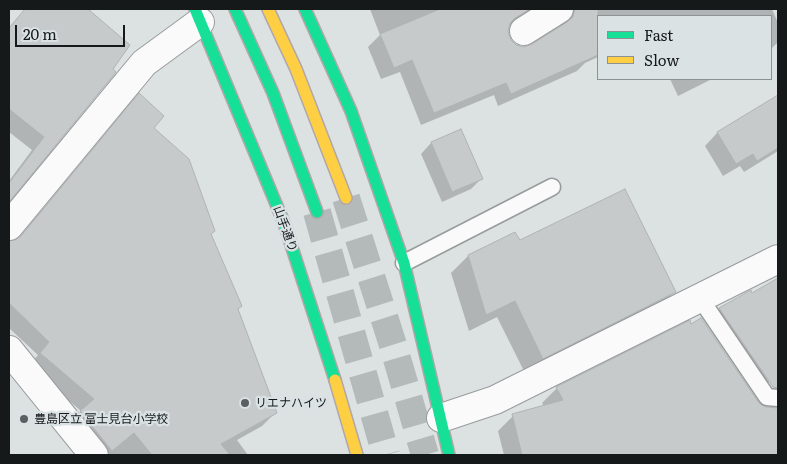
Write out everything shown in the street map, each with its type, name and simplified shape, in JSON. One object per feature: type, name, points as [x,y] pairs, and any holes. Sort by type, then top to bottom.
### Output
[{"type":"main road","points":[[235,9],[273,93],[318,212]]},
{"type":"main road","points":[[268,9],[296,69],[346,198]]},
{"type":"main road","points":[[305,9],[351,111],[404,263],[449,455]]},
{"type":"main road","name":"山手通り","points":[[198,15],[284,223],[336,382],[357,455]]},
{"type":"street","points":[[524,31],[559,9]]},
{"type":"street","points":[[9,226],[144,63],[198,15]]},
{"type":"street","points":[[440,418],[494,400],[778,259]]},
{"type":"street","points":[[9,350],[94,455]]},
{"type":"lane","points":[[404,263],[552,187]]},
{"type":"lane","points":[[700,298],[767,397],[778,398]]},
{"type":"building","points":[[25,9],[88,9],[130,45],[113,69],[116,72],[9,202],[9,183],[44,137],[9,109],[9,28]]},
{"type":"building","points":[[440,9],[530,9],[510,23],[508,31],[511,40],[516,45],[524,47],[567,22],[573,17],[575,9],[598,9],[597,55],[511,94],[506,83],[434,113],[412,60],[394,68],[380,34]]},
{"type":"building","points":[[139,93],[164,116],[154,128],[189,159],[215,231],[211,234],[242,306],[238,309],[277,413],[221,444],[230,455],[152,455],[134,433],[112,451],[80,411],[94,399],[40,353],[49,342],[9,303],[9,241],[21,236]]},
{"type":"building","points":[[778,95],[778,148],[757,161],[753,154],[736,164],[717,132]]},
{"type":"building","points":[[461,129],[483,179],[452,192],[431,142]]},
{"type":"building","points":[[625,189],[676,292],[543,359],[515,301],[486,315],[468,255],[515,232],[520,240]]},
{"type":"building","points":[[778,278],[778,388],[773,387],[719,308],[751,290],[752,293]]},
{"type":"building","points":[[701,318],[759,403],[766,407],[778,408],[778,455],[522,455],[512,414],[563,400],[556,387],[690,320],[691,324]]},
{"type":"tunnel","points":[[346,198],[393,345],[425,455]]},
{"type":"tunnel","points":[[317,212],[386,455]]},
{"type":"traffic: fast","points":[[195,9],[284,223],[335,380]]},
{"type":"traffic: fast","points":[[235,9],[273,93],[317,212]]},
{"type":"traffic: fast","points":[[305,9],[351,111],[404,263],[449,455]]},
{"type":"traffic: slow","points":[[268,9],[296,69],[346,198]]},
{"type":"traffic: slow","points":[[335,380],[357,455]]},
{"type":"place","name":"リエナハイツ","points":[[245,403]]},
{"type":"place","name":"豊島区立 富士見台小学校","points":[[24,419]]}]
